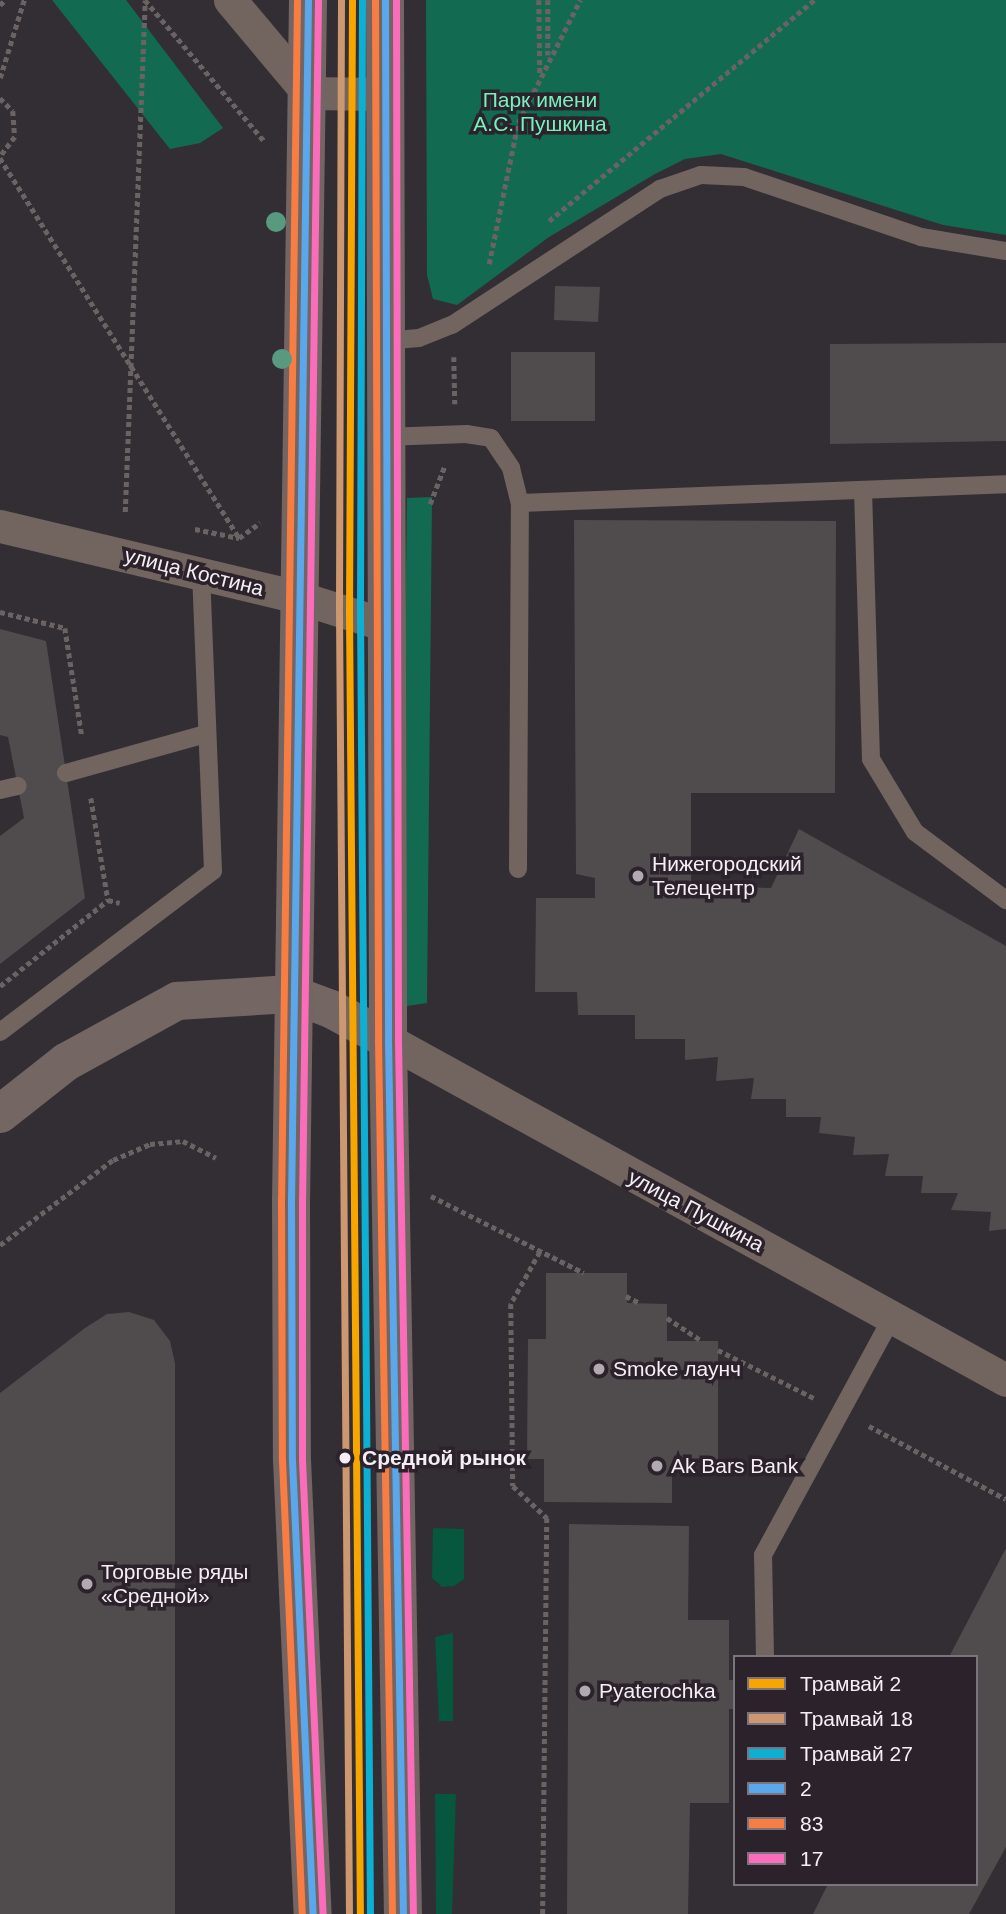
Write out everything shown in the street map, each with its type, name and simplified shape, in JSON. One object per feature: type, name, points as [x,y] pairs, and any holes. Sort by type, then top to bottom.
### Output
[{"type":"main road","points":[[308,0],[291,994],[292,1460],[313,1914]]},
{"type":"main road","points":[[385,0],[388,1040],[403,1914]]},
{"type":"main road","points":[[0,1114],[66,1062],[177,1001],[291,994],[331,1009],[388,1040]]},
{"type":"street","points":[[230,0],[308,93],[385,94]]},
{"type":"street","name":"улица Костина","points":[[0,526],[298,597],[386,625]]},
{"type":"street","name":"улица Пушкина","points":[[388,1040],[1006,1380]]},
{"type":"lane","points":[[384,341],[419,338],[452,325],[660,189],[701,175],[744,177],[921,237],[1006,251]]},
{"type":"lane","points":[[385,437],[466,434],[491,438],[511,468],[520,503],[518,869]]},
{"type":"lane","points":[[520,503],[1006,484]]},
{"type":"lane","points":[[863,490],[871,759],[915,832],[1006,900]]},
{"type":"lane","points":[[0,1031],[213,871],[201,573]]},
{"type":"lane","points":[[66,773],[206,734]]},
{"type":"lane","points":[[765,1655],[764,1555],[892,1317]]},
{"type":"path","points":[[0,5],[5,0]]},
{"type":"path","points":[[0,78],[24,0]]},
{"type":"path","points":[[145,0],[265,143]]},
{"type":"path","points":[[125,512],[145,0]]},
{"type":"path","points":[[539,0],[540,73]]},
{"type":"path","points":[[548,0],[548,58]]},
{"type":"path","points":[[498,264],[487,273],[519,123],[540,73],[580,0]]},
{"type":"path","points":[[540,229],[814,0]]},
{"type":"path","points":[[0,98],[13,111],[15,137],[0,158],[239,538]]},
{"type":"path","points":[[113,509],[138,515]]},
{"type":"path","points":[[190,527],[239,538],[263,520]]},
{"type":"path","points":[[0,986],[108,901],[130,905]]},
{"type":"path","points":[[0,1245],[113,1160],[150,1144],[183,1141],[216,1158]]},
{"type":"path","points":[[427,1193],[584,1273]]},
{"type":"path","points":[[540,1252],[511,1304],[513,1486],[547,1518],[542,1914]]},
{"type":"path","points":[[626,1296],[640,1303]]},
{"type":"path","points":[[667,1318],[702,1341]]},
{"type":"green space","points":[[52,0],[126,0],[223,128],[200,143],[170,149]]},
{"type":"green space","name":"Парк имени А.С. Пушкина","points":[[426,0],[1006,0],[1006,235],[943,225],[721,154],[685,159],[655,174],[549,237],[457,305],[433,299],[427,275]]},
{"type":"green space","points":[[432,497],[427,1003],[400,1007],[407,498]]},
{"type":"green space","points":[[433,1528],[464,1529],[464,1579],[454,1586],[442,1587],[432,1578]]},
{"type":"green space","points":[[453,1633],[453,1721],[439,1721],[435,1637]]},
{"type":"green space","points":[[435,1794],[456,1794],[452,1914],[436,1914]]},
{"type":"building","points":[[555,286],[600,287],[598,322],[554,320]]},
{"type":"building","points":[[1006,343],[1006,441],[830,444],[830,344]]},
{"type":"building","points":[[511,352],[595,352],[595,421],[511,421]]},
{"type":"building","name":"Нижегородский Телецентр","points":[[574,520],[836,521],[835,793],[691,793],[691,886],[771,888],[799,829],[1006,946],[1006,1229],[989,1231],[991,1212],[951,1210],[958,1193],[921,1193],[923,1176],[885,1176],[889,1154],[853,1155],[855,1137],[819,1133],[821,1117],[786,1117],[786,1099],[751,1099],[754,1078],[716,1081],[718,1057],[685,1060],[685,1039],[635,1039],[635,1015],[578,1015],[577,992],[535,992],[536,898],[595,898],[595,878],[576,874]]},
{"type":"building","points":[[0,629],[46,641],[85,898],[0,964],[0,836],[24,818],[8,737],[0,735]]},
{"type":"building","points":[[546,1273],[627,1273],[627,1303],[667,1304],[667,1341],[718,1341],[718,1464],[672,1464],[672,1503],[544,1502],[544,1459],[527,1459],[528,1339],[546,1339]]},
{"type":"building","name":"Торговые ряды «Средной»","points":[[129,1312],[154,1320],[170,1341],[175,1363],[175,1914],[0,1914],[0,1393],[107,1314]]},
{"type":"building","points":[[569,1524],[689,1526],[688,1620],[729,1620],[729,1680],[733,1680],[733,1709],[729,1709],[729,1803],[690,1803],[688,1914],[567,1914]]},
{"type":"building","points":[[1006,1548],[1006,1847],[969,1914],[813,1914],[827,1886],[978,1886],[978,1655],[950,1655]]},
{"type":"tram line","name":"18","points":[[341,0],[339,613],[349,1914]]},
{"type":"tram line","name":"2","points":[[352,0],[349,613],[360,1914]]},
{"type":"tram line","name":"27","points":[[362,0],[360,613],[370,1914]]},
{"type":"transit line","name":"83","points":[[297,0],[281,1199],[282,1460],[302,1914]]},
{"type":"transit line","name":"2","points":[[308,0],[291,1199],[292,1460],[313,1914]]},
{"type":"transit line","name":"17","points":[[318,0],[302,1199],[302,1460],[323,1914]]},
{"type":"transit line","name":"83","points":[[375,0],[378,1040],[392,1914]]},
{"type":"transit line","name":"2","points":[[385,0],[388,1040],[403,1914]]},
{"type":"transit line","name":"17","points":[[396,0],[398,1040],[413,1914]]},
{"type":"place","name":"Нижегородский Телецентр","points":[[638,876]]},
{"type":"place","name":"Smoke лаунч","points":[[599,1369]]},
{"type":"place","name":"Средной рынок","points":[[345,1458]]},
{"type":"place","name":"Ak Bars Bank","points":[[657,1466]]},
{"type":"place","name":"Торговые ряды «Средной»","points":[[87,1584]]},
{"type":"place","name":"Pyaterochka","points":[[585,1691]]}]
